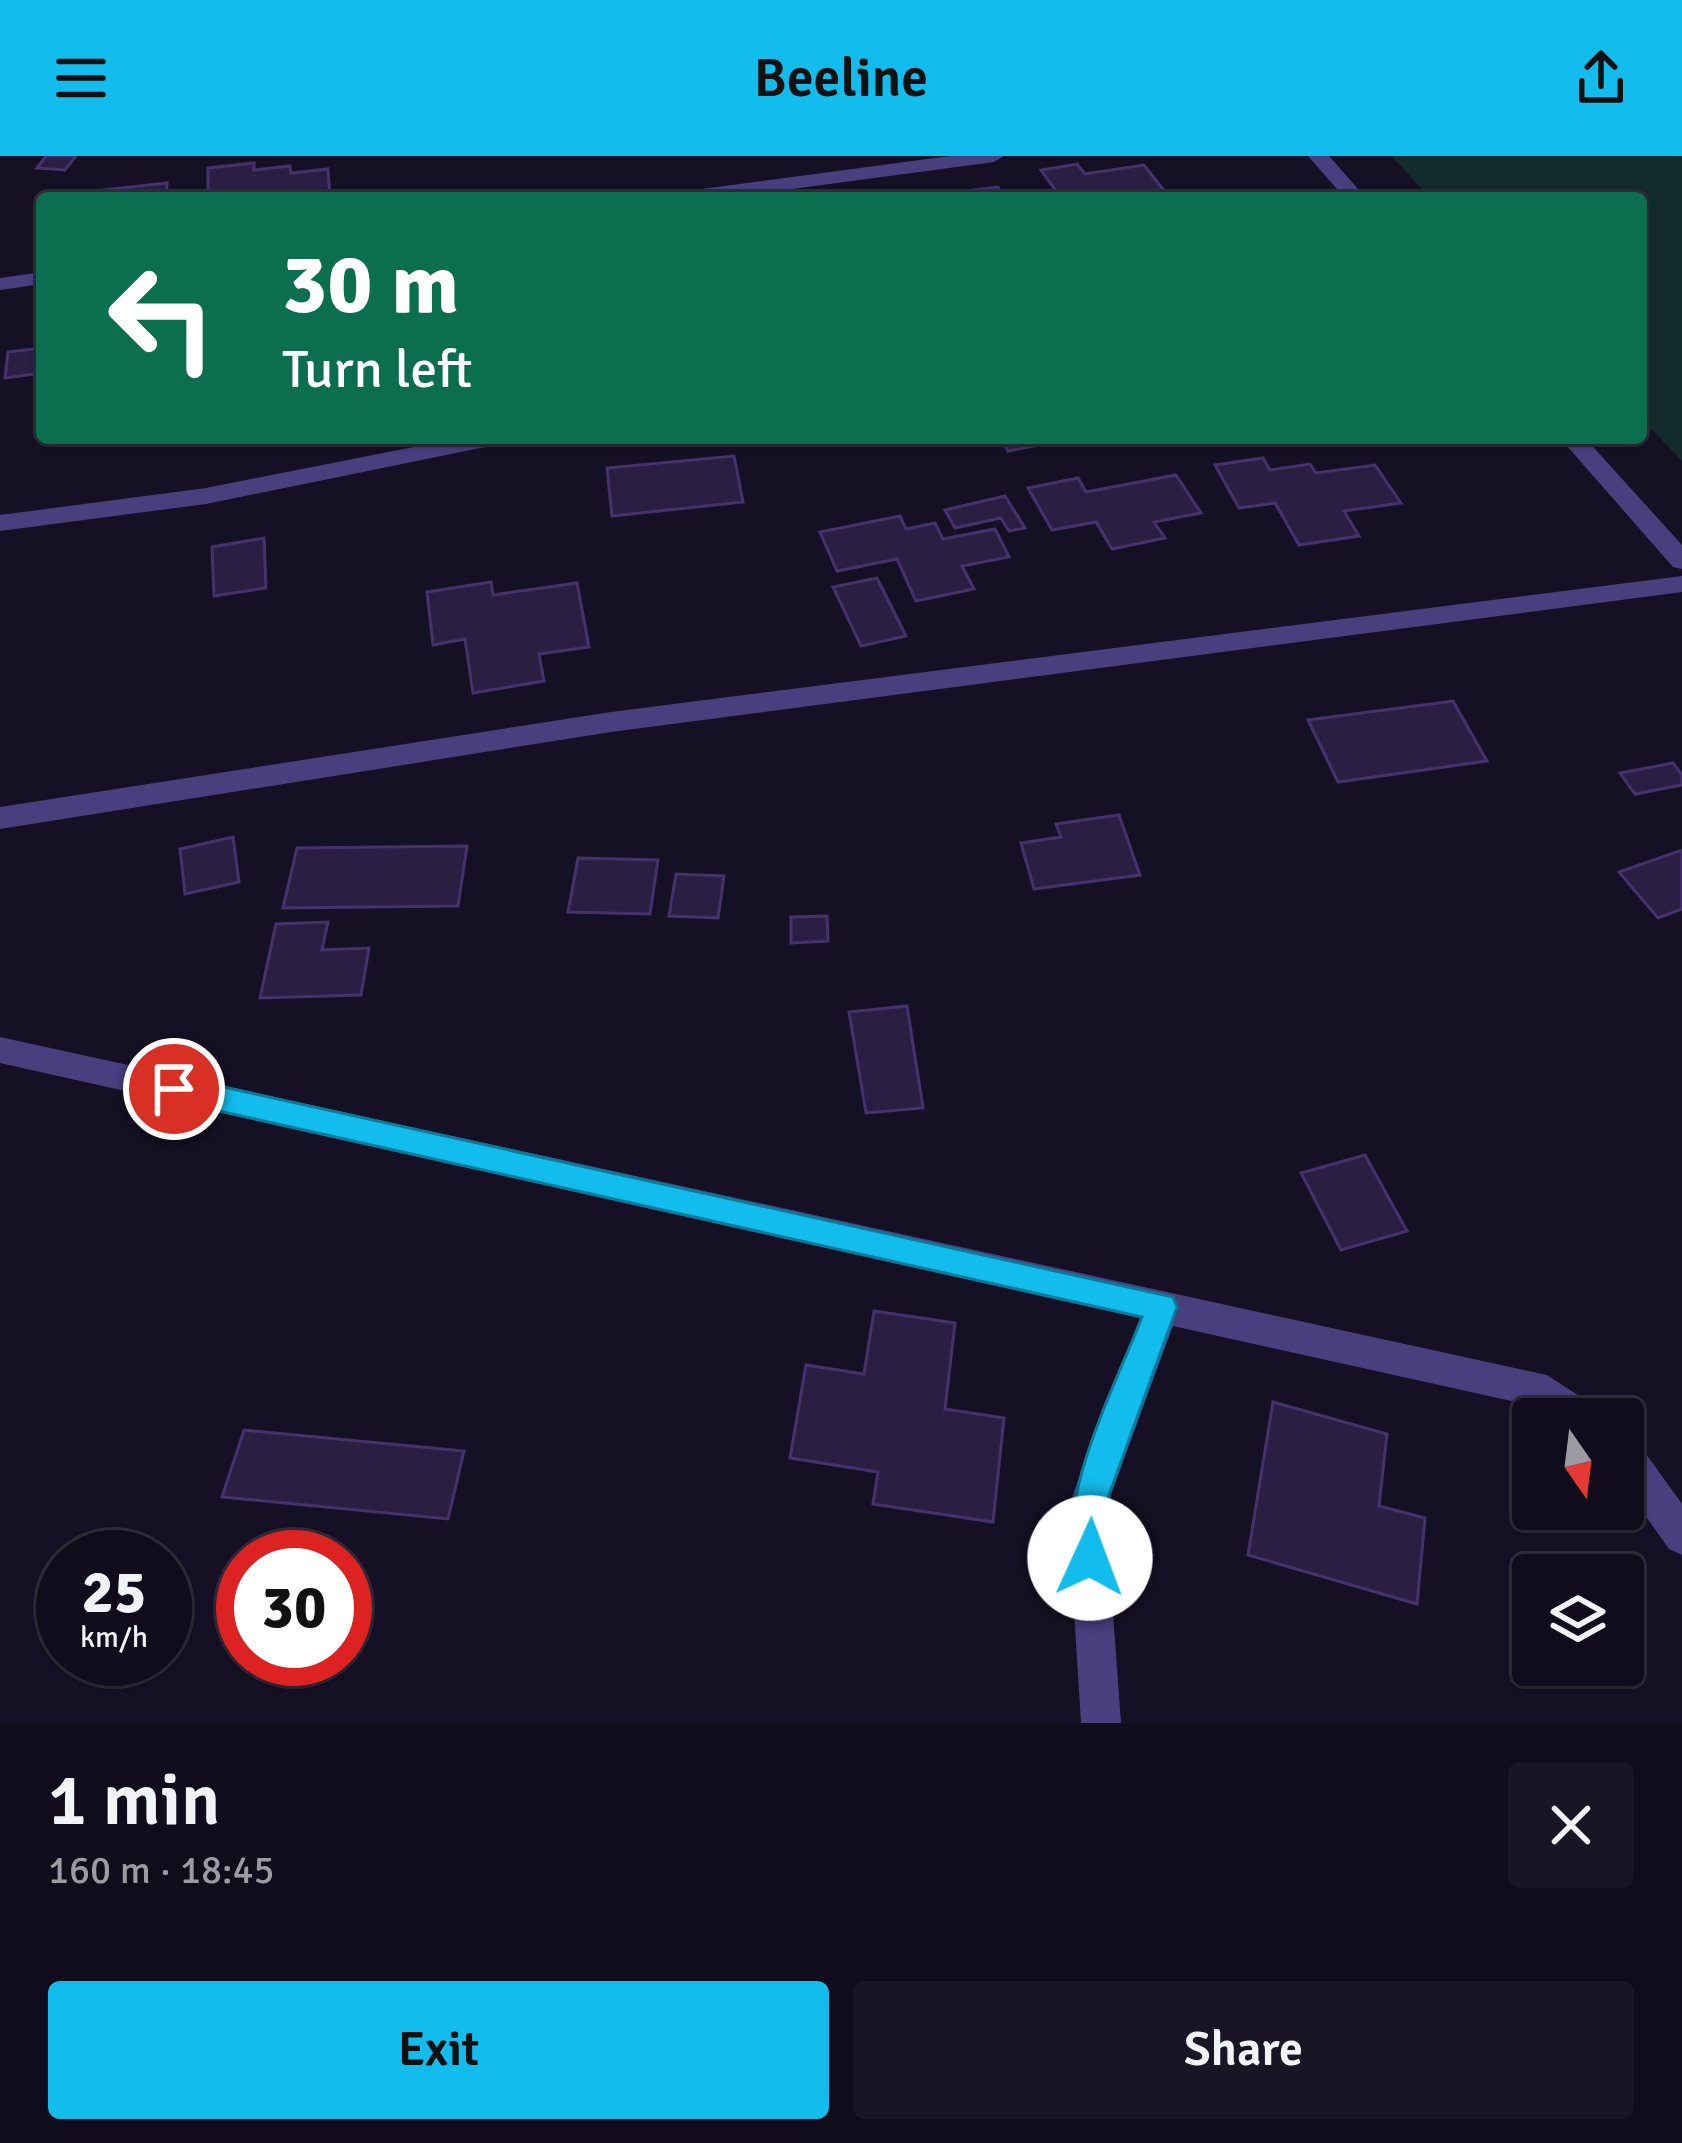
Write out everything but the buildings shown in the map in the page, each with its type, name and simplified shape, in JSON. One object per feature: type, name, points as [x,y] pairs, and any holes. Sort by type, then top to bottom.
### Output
[{"type":"street","points":[[724,192],[994,156]]},
{"type":"street","points":[[1318,156],[1351,192]]},
{"type":"street","points":[[0,284],[36,279]]},
{"type":"street","points":[[0,523],[206,496],[465,444]]},
{"type":"street","points":[[1577,444],[1682,561]]},
{"type":"street","points":[[0,818],[611,722],[1682,584]]},
{"type":"street","points":[[0,1049],[1547,1392],[1555,1398]]},
{"type":"street","points":[[1102,1723],[1088,1530],[1092,1495],[1162,1307]]},
{"type":"street","points":[[1644,1483],[1682,1536]]},
{"type":"green space","points":[[1391,156],[1682,156],[1682,461],[1647,424],[1647,192],[1425,192]]},
{"type":"route","points":[[174,1089],[1162,1307],[1092,1495],[1090,1558]]}]
